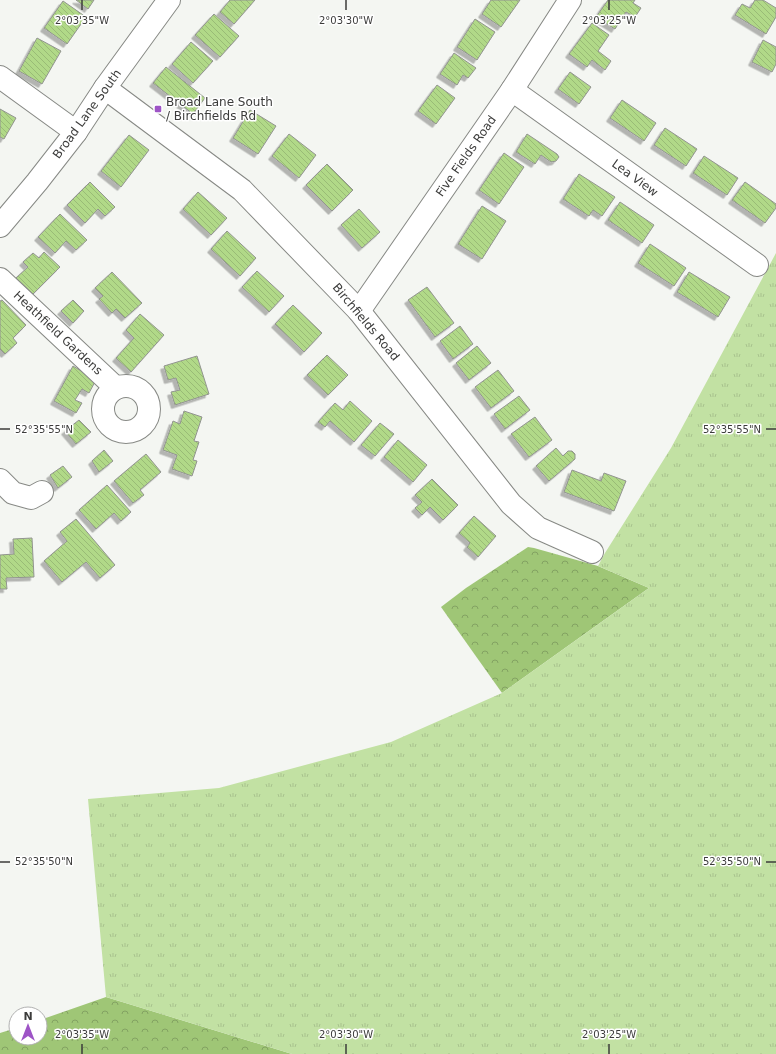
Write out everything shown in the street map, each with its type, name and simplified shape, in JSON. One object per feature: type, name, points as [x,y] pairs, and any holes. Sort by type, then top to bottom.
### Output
[{"type":"street","name":"Broad Lane South","points":[[0,226],[76,132],[105,88],[169,0]]},
{"type":"street","name":"Five Fields Road","points":[[359,311],[512,90],[570,0]]},
{"type":"street","points":[[0,77],[76,132]]},
{"type":"street","name":"Birchfields Road","points":[[105,88],[242,190],[359,311],[511,504],[538,528],[592,552]]},
{"type":"street","name":"Lea View","points":[[512,90],[757,265]]},
{"type":"street","name":"Heathfield Gardens","points":[[0,279],[116,388]]},
{"type":"street","points":[[0,480],[13,493],[31,498],[42,492]]},
{"type":"green space","points":[[776,253],[776,1054],[292,1054],[106,997],[88,799],[219,788],[391,742],[502,693],[649,588],[598,566],[671,448]]},
{"type":"green space","points":[[528,547],[598,566],[649,588],[502,693],[441,607],[466,588]]},
{"type":"green space","points":[[106,997],[292,1054],[0,1054],[0,1033],[8,1030],[8,1046],[48,1046],[48,1017]]},
{"type":"building","points":[[76,0],[94,0],[88,9]]},
{"type":"building","points":[[230,0],[255,0],[234,24],[220,12]]},
{"type":"building","points":[[491,0],[520,0],[501,27],[482,14]]},
{"type":"building","points":[[608,0],[635,0],[633,3],[641,8],[635,17],[626,12],[615,29],[596,17]]},
{"type":"building","points":[[755,0],[763,0],[776,8],[776,17],[766,34],[735,15],[742,4],[750,8]]},
{"type":"building","points":[[63,1],[86,17],[67,44],[44,28]]},
{"type":"building","points":[[214,14],[239,36],[220,57],[195,35]]},
{"type":"building","points":[[475,19],[495,32],[477,60],[457,47]]},
{"type":"building","points":[[592,23],[609,35],[598,51],[611,61],[605,70],[592,60],[587,67],[569,54]]},
{"type":"building","points":[[37,38],[61,51],[42,84],[19,71]]},
{"type":"building","points":[[763,40],[776,47],[776,64],[772,72],[752,62]]},
{"type":"building","points":[[191,42],[213,61],[193,83],[172,64]]},
{"type":"building","points":[[454,53],[476,68],[468,78],[463,75],[457,85],[440,74]]},
{"type":"building","points":[[166,67],[205,98],[193,114],[153,83]]},
{"type":"building","points":[[570,72],[591,87],[579,104],[558,89]]},
{"type":"building","points":[[437,85],[455,98],[436,124],[418,111]]},
{"type":"building","points":[[622,100],[656,123],[644,141],[610,118]]},
{"type":"building","points":[[0,109],[16,118],[4,139],[0,137]]},
{"type":"building","points":[[250,110],[276,126],[258,154],[233,138]]},
{"type":"building","points":[[665,128],[697,149],[686,166],[654,145]]},
{"type":"building","points":[[289,134],[316,155],[299,178],[272,156]]},
{"type":"building","points":[[527,134],[557,154],[559,157],[556,161],[551,162],[541,155],[535,164],[516,152]]},
{"type":"building","points":[[129,135],[149,150],[121,187],[101,171]]},
{"type":"building","points":[[504,153],[524,167],[499,204],[479,190]]},
{"type":"building","points":[[704,156],[738,178],[727,195],[693,173]]},
{"type":"building","points":[[327,164],[353,190],[332,211],[306,185]]},
{"type":"building","points":[[579,174],[615,197],[602,216],[593,210],[589,216],[563,199]]},
{"type":"building","points":[[90,182],[115,207],[105,216],[98,209],[85,223],[67,205]]},
{"type":"building","points":[[745,182],[776,204],[776,208],[765,223],[732,200]]},
{"type":"building","points":[[198,192],[227,218],[211,235],[183,209]]},
{"type":"building","points":[[620,202],[654,225],[642,243],[608,220]]},
{"type":"building","points":[[482,206],[506,221],[482,259],[458,244]]},
{"type":"building","points":[[359,209],[380,232],[362,248],[341,225]]},
{"type":"building","points":[[60,214],[87,240],[76,250],[66,241],[55,253],[38,237]]},
{"type":"building","points":[[227,231],[256,258],[240,276],[211,249]]},
{"type":"building","points":[[650,244],[686,268],[674,286],[638,263]]},
{"type":"building","points":[[44,252],[60,267],[33,294],[16,278],[28,267],[23,262],[33,253],[39,258]]},
{"type":"building","points":[[257,271],[284,296],[269,312],[242,287]]},
{"type":"building","points":[[112,272],[142,303],[125,318],[116,309],[112,313],[99,299],[103,296],[95,288]]},
{"type":"building","points":[[689,272],[730,297],[718,317],[677,292]]},
{"type":"building","points":[[427,287],[454,323],[435,337],[408,300]]},
{"type":"building","points":[[2,300],[26,325],[13,338],[17,343],[5,354],[0,349],[0,301]]},
{"type":"building","points":[[73,300],[84,311],[73,323],[61,311]]},
{"type":"building","points":[[293,305],[322,333],[304,352],[275,324]]},
{"type":"building","points":[[140,314],[164,335],[131,372],[116,358],[134,338],[126,330]]},
{"type":"building","points":[[460,326],[473,344],[453,359],[440,341]]},
{"type":"building","points":[[477,346],[491,363],[469,380],[456,363]]},
{"type":"building","points":[[327,355],[348,375],[328,395],[307,375]]},
{"type":"building","points":[[197,356],[209,394],[175,405],[171,392],[180,390],[176,378],[168,380],[164,366]]},
{"type":"building","points":[[73,366],[96,380],[89,393],[82,389],[75,400],[82,403],[76,413],[54,401]]},
{"type":"building","points":[[498,370],[514,391],[491,408],[475,387]]},
{"type":"building","points":[[519,396],[530,410],[505,429],[494,414]]},
{"type":"building","points":[[350,401],[372,421],[354,442],[330,421],[325,427],[318,422],[335,403],[343,410]]},
{"type":"building","points":[[184,411],[202,417],[194,441],[199,442],[193,460],[197,461],[192,476],[172,469],[177,455],[163,450],[173,421],[180,424]]},
{"type":"building","points":[[535,417],[552,440],[529,457],[511,434]]},
{"type":"building","points":[[79,420],[91,432],[76,444],[65,431]]},
{"type":"building","points":[[380,423],[394,434],[375,456],[361,445]]},
{"type":"building","points":[[398,440],[427,465],[413,482],[384,457]]},
{"type":"building","points":[[556,448],[563,456],[568,451],[572,451],[575,454],[575,459],[549,481],[536,466]]},
{"type":"building","points":[[104,450],[113,461],[99,472],[92,461]]},
{"type":"building","points":[[146,454],[161,472],[140,490],[144,495],[133,503],[114,481]]},
{"type":"building","points":[[63,466],[72,477],[58,488],[50,475]]},
{"type":"building","points":[[572,470],[601,481],[604,473],[626,481],[614,511],[564,492]]},
{"type":"building","points":[[432,479],[458,505],[443,520],[430,507],[422,515],[415,508],[422,502],[415,495]]},
{"type":"building","points":[[107,485],[131,512],[121,521],[114,513],[96,529],[79,510]]},
{"type":"building","points":[[474,516],[496,536],[478,557],[467,547],[470,543],[459,533]]},
{"type":"building","points":[[76,519],[115,565],[100,578],[86,562],[62,582],[44,561],[67,541],[60,532]]},
{"type":"building","points":[[32,538],[34,577],[6,578],[7,589],[0,589],[0,555],[14,554],[13,539]]},
{"type":"place","name":"Broad Lane South / Birchfields Rd","points":[[158,109]]}]
